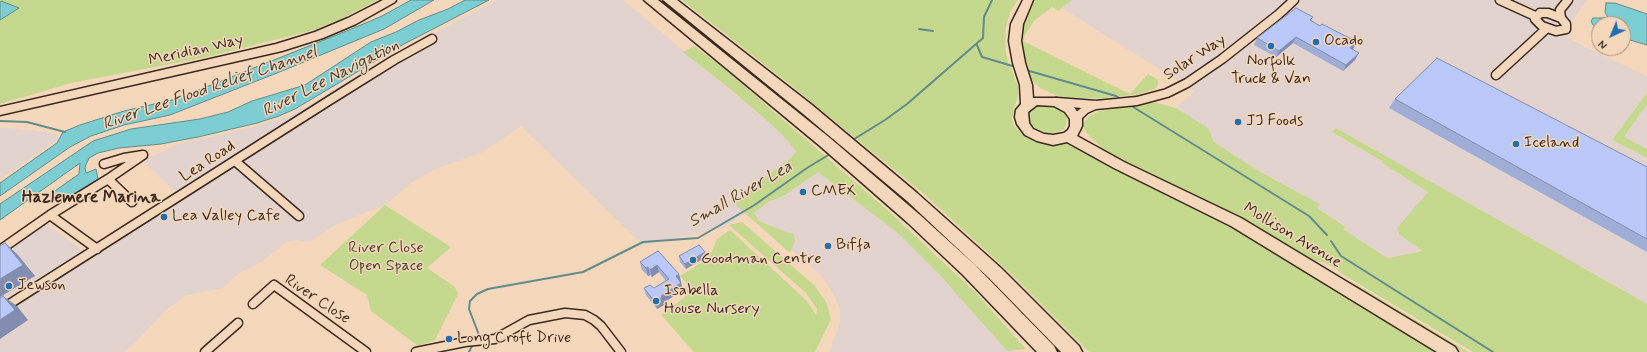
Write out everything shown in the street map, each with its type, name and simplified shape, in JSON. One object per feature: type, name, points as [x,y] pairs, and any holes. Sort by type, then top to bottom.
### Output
[{"type":"highway","points":[[650,0],[825,142],[855,158],[966,246],[1073,352]]},
{"type":"highway","points":[[669,0],[842,137],[855,158],[1048,352]]},
{"type":"main road","name":"Meridian Way","points":[[0,111],[278,48],[346,24],[391,0]]},
{"type":"main road","points":[[1027,105],[1024,80],[1015,41],[1017,24],[1028,0]]},
{"type":"main road","name":"Mollison Avenue","points":[[1024,80],[1054,101],[1069,109],[1089,141],[1111,160]]},
{"type":"main road","points":[[1054,101],[1036,101],[1027,105],[1022,110],[1021,117],[1023,124],[1029,132],[1041,138],[1052,140],[1068,136],[1072,133],[1076,122]]},
{"type":"main road","name":"Mollison Avenue","points":[[1068,136],[1111,160],[1236,222],[1290,253],[1450,352]]},
{"type":"street","name":"Solar Way","points":[[1054,101],[1096,105],[1130,102],[1161,96],[1187,83],[1222,59],[1279,14],[1294,0]]},
{"type":"street","points":[[1500,0],[1535,16],[1539,24],[1546,29],[1560,31],[1566,29],[1566,24],[1561,18],[1548,13],[1540,13],[1535,16]]},
{"type":"street","points":[[1561,18],[1560,10],[1568,0]]},
{"type":"street","points":[[1496,75],[1546,29]]},
{"type":"street","name":"Lea Road","points":[[0,310],[394,60],[432,39]]},
{"type":"street","name":"Solar Way","points":[[1076,122],[1086,109],[1096,105]]},
{"type":"street","points":[[0,250],[50,215],[143,155],[124,158],[104,164]]},
{"type":"street","points":[[235,161],[299,216]]},
{"type":"street","points":[[108,179],[132,202]]},
{"type":"street","points":[[50,215],[97,249]]},
{"type":"street","name":"River Close","points":[[253,304],[274,285],[366,352]]},
{"type":"street","points":[[416,352],[465,342],[489,340],[501,337],[529,320],[553,315],[575,314],[585,315],[598,323],[621,352]]},
{"type":"street","points":[[205,352],[238,323]]},
{"type":"shaded area","points":[[497,0],[623,0],[957,281],[1017,352],[829,352],[840,323],[840,308],[830,288],[821,275],[747,213],[722,228],[643,245],[521,126],[483,152],[436,169],[411,183],[385,205],[337,224],[310,242],[297,240],[285,243],[263,261],[239,273],[223,288],[187,295],[167,309],[132,346],[124,352],[0,352],[0,316],[408,55],[435,41],[428,36]]},
{"type":"shaded area","points":[[1072,0],[1587,0],[1564,34],[1573,41],[1591,50],[1591,56],[1605,56],[1647,76],[1647,93],[1612,140],[1647,158],[1647,304],[1336,128],[1333,133],[1382,161],[1382,163],[1428,192],[1400,235],[1423,250],[1387,258],[1343,229],[1345,226],[1317,208],[1320,204],[1262,173],[1214,142],[1208,128],[1176,108],[1194,91],[1062,8]]},
{"type":"shaded area","points":[[396,51],[398,53],[176,193],[143,161],[175,145],[254,127],[288,116],[313,103]]},
{"type":"shaded area","points":[[1647,104],[1647,149],[1624,137]]},
{"type":"shaded area","points":[[0,127],[46,132],[60,138],[0,179]]},
{"type":"shaded area","points":[[46,223],[83,251],[0,303],[0,254]]},
{"type":"green space","points":[[0,0],[377,0],[347,16],[314,30],[202,58],[71,83],[0,104]]},
{"type":"green space","points":[[682,0],[1018,0],[1011,10],[1006,27],[1005,44],[1007,58],[1018,87],[1018,95],[1012,118],[1013,125],[1025,137],[1044,144],[1056,145],[1068,143],[1081,147],[1099,160],[1119,171],[1163,191],[1237,230],[1437,352],[1089,352],[1005,268],[924,194],[788,83]]},
{"type":"green space","points":[[1032,0],[1072,0],[1058,11],[1052,7],[1034,21],[1026,33],[1023,41],[1130,94],[1148,74],[1157,79],[1157,87],[1139,94],[1105,98],[1076,98],[1058,96],[1040,88],[1027,76],[1018,36]]},
{"type":"green space","points":[[694,46],[721,66],[891,213],[977,294],[1026,349],[1007,351],[939,274],[898,233],[818,172],[785,195],[768,202],[754,213],[759,221],[794,234],[795,241],[790,253],[737,206],[736,200],[792,157],[796,152],[789,142],[772,125],[683,52]]},
{"type":"green space","points":[[1647,93],[1647,104],[1624,137],[1647,149],[1647,158],[1612,140]]},
{"type":"green space","points":[[1144,103],[1157,103],[1176,108],[1208,128],[1214,142],[1262,173],[1320,204],[1317,208],[1346,227],[1343,229],[1387,258],[1422,251],[1400,235],[1397,228],[1428,192],[1382,163],[1382,161],[1332,132],[1336,128],[1647,304],[1647,352],[1473,352],[1333,267],[1325,263],[1310,260],[1218,207],[1130,166],[1109,154],[1089,136],[1084,129],[1083,124],[1089,116],[1100,111]]},
{"type":"green space","points":[[1036,105],[1050,105],[1057,107],[1066,115],[1066,125],[1063,130],[1053,133],[1046,133],[1034,129],[1027,120],[1028,111]]},
{"type":"green space","name":"River Close Open Space","points":[[385,205],[451,247],[427,268],[455,287],[458,294],[435,340],[418,346],[371,311],[367,295],[320,265]]},
{"type":"green space","points":[[742,222],[815,286],[827,304],[831,319],[815,352],[694,352],[661,315],[685,297],[687,284],[680,276],[709,258],[717,239],[730,230],[807,301],[816,315],[817,309],[806,293],[729,225]]},
{"type":"green space","points":[[1354,283],[1468,352],[1463,352],[1353,285]]},
{"type":"water","name":"River Lee Flood Relief Channel","points":[[411,0],[434,0],[384,29],[282,71],[170,115],[124,125],[91,136],[70,147],[0,196],[0,183],[57,143],[63,132],[124,111],[176,99],[349,30],[382,16]]},
{"type":"water","name":"River Lee Navigation","points":[[465,0],[489,0],[404,44],[295,109],[257,123],[198,137],[161,144],[119,148],[98,153],[89,158],[85,167],[86,173],[96,169],[98,179],[60,202],[49,195],[79,174],[80,163],[0,220],[0,204],[93,141],[131,129],[200,119],[228,112],[252,101],[305,85],[371,42],[396,32],[419,20],[448,9]]},
{"type":"water","points":[[1,1],[19,8],[0,20]]},
{"type":"water","points":[[1606,3],[1615,3],[1647,14],[1647,45],[1631,40],[1631,16],[1607,16],[1605,12]]},
{"type":"building","points":[[1296,8],[1313,17],[1310,20],[1320,26],[1322,24],[1357,42],[1350,48],[1359,53],[1346,65],[1296,37],[1279,51],[1257,38]]},
{"type":"building","name":"Iceland","points":[[1437,58],[1647,167],[1647,239],[1395,99]]},
{"type":"building","points":[[5,243],[23,265],[0,279],[0,246]]},
{"type":"building","points":[[699,245],[705,252],[685,264],[679,256]]},
{"type":"building","points":[[658,251],[679,274],[676,276],[681,283],[661,296],[662,297],[655,302],[644,288],[650,285],[654,288],[669,279],[657,265],[650,270],[640,262]]},
{"type":"building","points":[[3,296],[15,310],[0,320],[0,298]]},
{"type":"waterway","name":"Small River Lea","points":[[851,141],[885,120],[907,104],[983,38],[984,17],[992,0]]},
{"type":"waterway","points":[[919,29],[933,31]]},
{"type":"waterway","points":[[977,45],[982,57],[1016,67]]},
{"type":"waterway","points":[[1026,70],[1116,96],[1121,99]]},
{"type":"waterway","points":[[1130,105],[1309,216],[1327,235]]},
{"type":"waterway","points":[[0,121],[27,122],[65,132]]},
{"type":"waterway","name":"Small River Lea","points":[[476,339],[479,335],[469,309],[470,301],[477,294],[488,289],[583,272],[643,242],[698,238],[753,206],[807,168],[830,154]]},
{"type":"waterway","points":[[1331,241],[1341,256],[1493,352]]},
{"type":"waterway","name":"Small River Lea","points":[[469,352],[473,344]]},
{"type":"place","name":"Ocado","points":[[1316,42]]},
{"type":"place","name":"Norfolk Truck & Van","points":[[1271,46]]},
{"type":"place","name":"JJ Foods","points":[[1238,122]]},
{"type":"place","name":"Iceland","points":[[1516,144]]},
{"type":"place","name":"CMEX","points":[[803,192]]},
{"type":"place","name":"Lea Valley Cafe","points":[[164,217]]},
{"type":"place","name":"Biffa","points":[[828,246]]},
{"type":"place","name":"Goodman Centre","points":[[693,260]]},
{"type":"place","name":"Jewson","points":[[9,286]]},
{"type":"place","name":"Isabella House Nursery","points":[[656,301]]},
{"type":"place","name":"Long Croft Drive","points":[[449,339]]},
{"type":"district","name":"Hazlemere Marina","points":[[91,198]]}]
